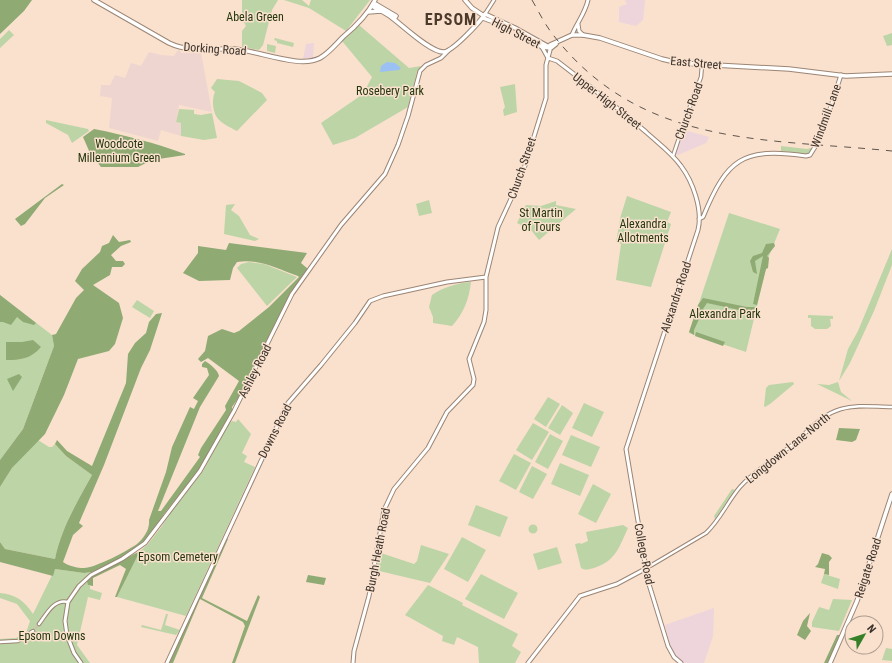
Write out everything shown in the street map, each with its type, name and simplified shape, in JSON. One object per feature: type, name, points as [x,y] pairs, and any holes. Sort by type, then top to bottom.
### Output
[{"type":"highway","name":"Dorking Road","points":[[94,0],[169,43],[181,47],[197,50],[243,50],[298,61],[312,60],[323,56],[368,12]]},
{"type":"highway","name":"High Street","points":[[465,0],[472,8],[484,16],[514,30],[542,47],[549,47]]},
{"type":"highway","points":[[374,3],[381,11],[395,18]]},
{"type":"highway","points":[[368,12],[374,3]]},
{"type":"highway","points":[[374,3],[395,18],[421,41],[438,50],[447,50]]},
{"type":"highway","points":[[368,12],[381,11]]},
{"type":"highway","name":"High Street","points":[[484,16],[515,28],[549,47]]},
{"type":"highway","name":"Ashley Road","points":[[447,50],[484,16]]},
{"type":"highway","name":"East Street","points":[[549,47],[551,48],[573,34],[605,40],[666,61],[702,65],[789,69],[855,76],[892,74]]},
{"type":"highway","name":"Reigate Road","points":[[830,663],[857,601],[892,494]]},
{"type":"main road","points":[[573,34],[573,30],[586,10],[588,0]]},
{"type":"main road","points":[[578,24],[579,31],[583,35]]},
{"type":"main road","points":[[542,47],[548,58]]},
{"type":"main road","points":[[548,58],[549,47]]},
{"type":"main road","points":[[437,59],[438,50]]},
{"type":"main road","name":"Ashley Road","points":[[81,663],[74,653],[67,635],[65,621],[68,602],[79,586],[91,575],[122,559],[145,543],[200,471],[234,411],[292,294],[337,230],[385,174],[395,152],[409,112],[420,71],[447,50]]},
{"type":"main road","name":"Upper High Street","points":[[548,58],[557,62],[613,104],[673,156]]},
{"type":"main road","name":"Church Street","points":[[486,277],[498,225],[522,175],[546,98],[548,58]]},
{"type":"main road","name":"Windmill Lane","points":[[699,219],[703,217],[716,188],[729,170],[742,160],[754,154],[773,152],[809,155],[815,148],[841,75]]},
{"type":"main road","name":"Alexandra Road","points":[[628,440],[696,236],[699,219],[692,185],[684,170],[673,156]]},
{"type":"main road","name":"Downs Road","points":[[167,663],[288,403],[332,351],[370,301],[383,296],[450,281],[486,277]]},
{"type":"main road","name":"Burgh Heath Road","points":[[353,663],[355,645],[369,596],[384,510],[389,498],[398,482],[428,448],[447,412],[473,385],[474,379],[469,359],[484,322],[486,310],[486,277]]},
{"type":"main road","name":"College Road","points":[[628,440],[626,451],[645,569],[668,646],[674,657],[680,663]]},
{"type":"main road","points":[[528,663],[580,596],[617,584],[645,569]]},
{"type":"street","points":[[484,16],[494,0]]},
{"type":"street","name":"Church Road","points":[[673,156],[701,77],[702,65]]},
{"type":"street","name":"Longdown Lane North","points":[[645,569],[668,557],[709,530],[748,479],[795,443],[823,417],[840,409],[857,406],[892,407]]},
{"type":"street","points":[[39,624],[56,603],[61,601],[68,602]]},
{"type":"street","points":[[0,642],[18,641],[33,631]]},
{"type":"shaded area","points":[[625,0],[645,0],[643,20],[636,26],[619,22],[619,7],[627,4]]},
{"type":"shaded area","points":[[314,43],[313,58],[303,59],[306,44]]},
{"type":"shaded area","points":[[178,50],[181,51],[181,53],[201,53],[212,112],[179,105],[176,122],[181,123],[181,136],[161,130],[158,141],[109,128],[112,98],[100,96],[101,85],[110,85],[115,75],[125,78],[131,63],[141,66],[149,52],[174,56]]},
{"type":"shaded area","points":[[684,130],[709,137],[706,143],[678,155],[675,154]]},
{"type":"shaded area","points":[[714,608],[713,636],[704,663],[684,663],[677,658],[671,649],[665,625]]},
{"type":"green space","points":[[0,0],[32,0],[24,11],[0,34]]},
{"type":"green space","name":"Abela Green","points":[[242,0],[278,0],[272,10],[263,45],[259,50],[242,47],[242,31],[246,26],[242,19]]},
{"type":"green space","points":[[284,0],[302,0],[309,6],[311,0],[370,0],[346,31],[309,8]]},
{"type":"green space","name":"Rosebery Park","points":[[359,25],[409,68],[421,66],[417,72],[408,107],[355,138],[333,145],[321,123],[363,94],[372,77],[342,41]]},
{"type":"green space","points":[[9,30],[14,35],[0,48],[0,39]]},
{"type":"green space","points":[[892,33],[892,45],[887,46],[883,36]]},
{"type":"green space","points":[[275,38],[294,43],[293,47],[277,43],[277,41],[274,40]]},
{"type":"green space","points":[[267,44],[276,46],[275,53],[267,51]]},
{"type":"green space","points":[[217,79],[239,81],[262,93],[267,100],[237,131],[220,121],[215,114],[213,96],[215,92],[211,88]]},
{"type":"green space","points":[[515,84],[517,112],[504,116],[503,110],[505,107],[500,87]]},
{"type":"green space","points":[[179,109],[194,110],[194,114],[201,115],[212,113],[217,138],[204,140],[181,136],[181,123],[176,122]]},
{"type":"green space","points":[[46,120],[88,129],[89,131],[72,143],[68,135],[46,123]]},
{"type":"green space","name":"Woodcote Millennium Green","points":[[94,129],[151,143],[185,155],[152,160],[138,167],[101,167],[90,153],[83,137]]},
{"type":"green space","points":[[781,146],[807,149],[814,147],[808,154],[781,151]]},
{"type":"green space","points":[[62,184],[64,185],[45,198],[25,224],[21,226],[15,219]]},
{"type":"green space","name":"Alexandra Allotments","points":[[627,196],[671,212],[667,222],[671,224],[651,287],[616,280],[621,244],[616,242],[621,215]]},
{"type":"green space","points":[[429,200],[432,213],[419,216],[416,204]]},
{"type":"green space","name":"St Martin of Tours","points":[[556,201],[556,205],[576,209],[539,240],[531,230],[517,223],[526,205],[541,206]]},
{"type":"green space","points":[[235,204],[231,210],[239,216],[250,235],[259,239],[255,241],[224,234],[226,205]]},
{"type":"green space","name":"Alexandra Park","points":[[729,213],[780,229],[769,256],[746,352],[689,333]]},
{"type":"green space","points":[[113,235],[119,242],[130,240],[131,242],[121,246],[111,255],[116,261],[123,261],[125,264],[122,267],[112,267],[110,275],[93,285],[119,303],[123,318],[115,344],[109,351],[78,359],[64,395],[45,434],[12,468],[0,487],[0,460],[23,429],[54,346],[52,335],[56,334],[76,298],[84,290],[75,281],[82,269],[100,252],[102,246],[109,243]]},
{"type":"green space","points":[[229,243],[307,253],[301,263],[308,269],[294,289],[242,393],[232,407],[233,412],[199,470],[164,514],[154,531],[138,547],[122,558],[92,572],[84,573],[55,569],[53,576],[0,562],[0,542],[5,549],[55,559],[65,526],[92,475],[66,456],[55,444],[57,440],[67,451],[92,466],[126,383],[128,354],[135,343],[146,333],[149,322],[156,314],[162,313],[150,350],[141,368],[104,465],[79,523],[83,526],[73,535],[63,562],[70,566],[81,568],[96,565],[111,559],[137,544],[142,539],[147,530],[149,520],[166,472],[172,447],[190,407],[194,409],[198,401],[193,398],[209,375],[207,368],[202,367],[202,364],[205,361],[215,369],[219,376],[200,407],[158,511],[161,511],[200,457],[198,455],[201,448],[226,410],[225,406],[239,381],[208,358],[201,362],[198,359],[205,351],[208,336],[222,329],[234,333],[239,331],[269,307],[299,277],[268,265],[245,261],[237,262],[233,268],[230,280],[199,281],[183,273],[198,253],[198,246],[226,250]]},
{"type":"green space","points":[[774,243],[775,246],[767,256],[769,258],[768,268],[766,269],[757,305],[753,304],[763,256],[755,261],[757,274],[753,272],[750,261],[753,256],[762,253],[766,244]]},
{"type":"green space","points":[[892,249],[892,265],[874,311],[850,363],[839,381],[848,349],[858,331]]},
{"type":"green space","points":[[249,262],[264,264],[297,277],[267,306],[237,268],[241,264]]},
{"type":"green space","points":[[471,282],[465,306],[460,316],[452,326],[433,323],[433,317],[429,307],[432,295],[451,286]]},
{"type":"green space","points":[[0,295],[52,335],[54,346],[23,429],[0,460]]},
{"type":"green space","points":[[0,295],[36,323],[34,325],[23,322],[17,317],[11,325],[0,322]]},
{"type":"green space","points":[[703,298],[747,307],[757,307],[756,311],[753,313],[707,303],[699,315],[700,317],[694,330],[694,335],[689,332],[698,305]]},
{"type":"green space","points":[[137,300],[154,311],[150,318],[132,307]]},
{"type":"green space","points":[[808,315],[833,316],[833,319],[830,319],[831,326],[827,329],[815,329],[811,326],[811,318],[808,318]]},
{"type":"green space","points":[[696,332],[725,342],[723,346],[695,336]]},
{"type":"green space","points":[[33,340],[41,347],[33,354],[21,359],[6,360],[6,342]]},
{"type":"green space","points":[[19,374],[22,377],[13,391],[7,379]]},
{"type":"green space","points":[[793,382],[794,384],[770,404],[765,407],[764,406],[766,388],[769,385]]},
{"type":"green space","points":[[838,382],[841,392],[852,401],[817,384],[829,385]]},
{"type":"green space","points":[[548,397],[560,404],[546,427],[534,419]]},
{"type":"green space","points":[[584,403],[604,412],[592,437],[572,428]]},
{"type":"green space","points":[[562,405],[573,413],[560,435],[548,428]]},
{"type":"green space","name":"Epsom Cemetery","points":[[238,419],[251,434],[242,453],[247,456],[244,462],[255,467],[186,616],[117,597],[140,551],[148,544],[162,526],[179,499],[203,471],[227,426],[232,421],[236,422]]},
{"type":"green space","points":[[533,423],[549,432],[532,460],[516,450]]},
{"type":"green space","points":[[839,428],[860,429],[856,440],[852,442],[836,440]]},
{"type":"green space","points":[[550,434],[563,441],[548,469],[535,462]]},
{"type":"green space","points":[[571,435],[600,447],[591,467],[562,455]]},
{"type":"green space","points":[[38,440],[49,447],[52,447],[55,444],[66,456],[92,475],[65,526],[55,559],[5,549],[0,542],[0,487],[12,468]]},
{"type":"green space","points":[[514,454],[531,463],[516,490],[499,481]]},
{"type":"green space","points":[[560,463],[589,475],[580,496],[551,484]]},
{"type":"green space","points":[[532,466],[547,474],[533,499],[519,492]]},
{"type":"green space","points":[[593,484],[611,494],[596,523],[578,514]]},
{"type":"green space","points":[[732,489],[735,490],[715,519],[714,516]]},
{"type":"green space","points":[[476,505],[508,517],[500,537],[468,525]]},
{"type":"green space","points":[[533,524],[538,529],[533,534],[528,529]]},
{"type":"green space","points":[[623,525],[628,528],[619,547],[612,557],[594,568],[586,570],[581,568],[575,544],[581,544],[588,541],[586,532]]},
{"type":"green space","points":[[462,537],[486,550],[468,582],[444,569]]},
{"type":"green space","points":[[226,538],[228,539],[202,598],[247,621],[258,595],[260,597],[235,663],[232,663],[245,626],[243,622],[200,599],[173,663],[169,663]]},
{"type":"green space","points":[[421,545],[449,554],[430,583],[375,570],[378,552],[414,564],[417,561]]},
{"type":"green space","points":[[557,547],[562,563],[538,570],[533,554]]},
{"type":"green space","points":[[140,551],[117,597],[115,597],[126,569],[120,565],[93,578],[93,586],[88,585],[87,581],[94,575]]},
{"type":"green space","points":[[822,553],[829,555],[832,558],[829,562],[829,575],[824,574],[825,569],[815,567],[818,564]]},
{"type":"green space","name":"Epsom Downs","points":[[55,569],[84,573],[92,572],[94,575],[89,579],[88,585],[90,586],[90,589],[102,593],[100,600],[88,597],[77,645],[90,663],[0,663],[0,639],[16,638],[26,633],[30,621],[17,604],[0,598],[0,593],[19,599],[27,605],[33,614]]},
{"type":"green space","points":[[481,574],[518,593],[504,619],[465,599]]},
{"type":"green space","points":[[824,574],[840,579],[838,589],[821,583]]},
{"type":"green space","points":[[308,575],[326,578],[324,585],[306,582]]},
{"type":"green space","points":[[428,585],[463,603],[462,605],[518,634],[512,646],[521,652],[515,663],[479,663],[478,647],[457,637],[454,645],[442,641],[443,636],[405,615]]},
{"type":"green space","points":[[833,599],[852,600],[846,615],[844,615],[844,619],[839,631],[812,627],[812,622],[819,607],[829,610]]},
{"type":"green space","points":[[810,613],[807,626],[811,631],[805,640],[797,635],[803,621]]},
{"type":"green space","points":[[166,614],[168,614],[165,625],[180,630],[176,635],[141,627],[142,625],[161,630]]},
{"type":"green space","points":[[837,635],[840,635],[828,663],[824,663]]},
{"type":"green space","points":[[886,648],[892,649],[892,661],[882,660]]},
{"type":"water","points":[[387,62],[395,63],[401,68],[399,70],[380,72],[381,66]]},
{"type":"tunnel","points":[[33,631],[39,624]]},
{"type":"railway","points":[[532,0],[554,36],[589,73],[626,99],[666,118],[708,131],[752,138],[892,151]]},
{"type":"district","name":"EPSOM","points":[[451,19]]}]
